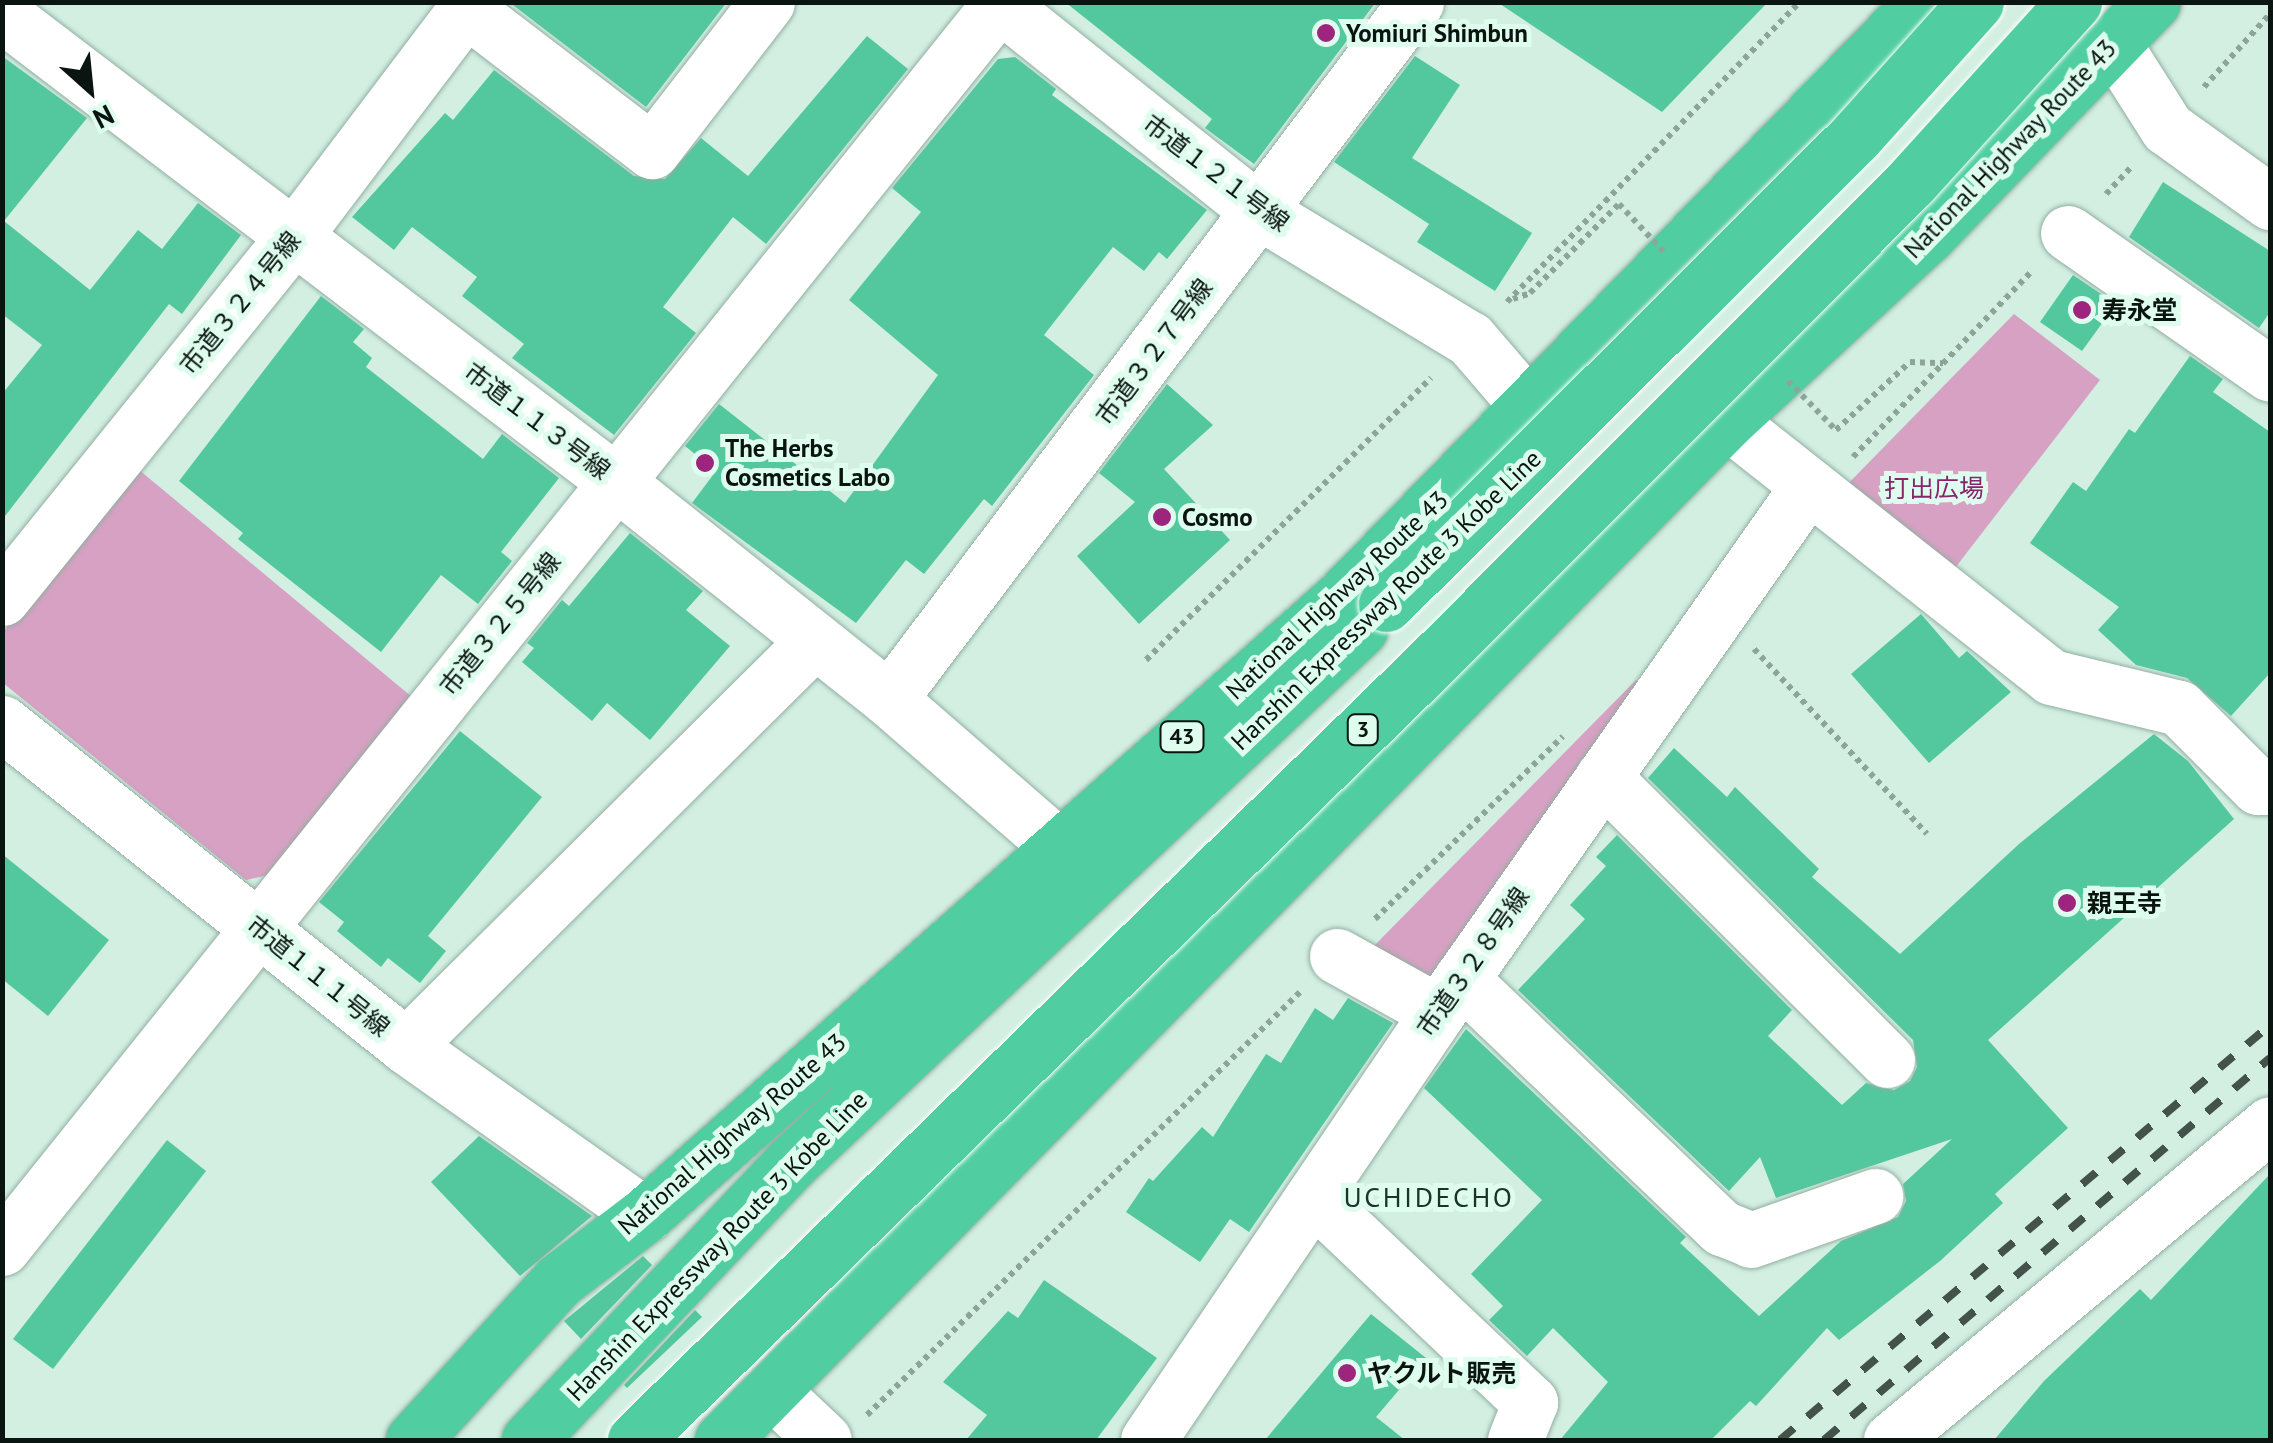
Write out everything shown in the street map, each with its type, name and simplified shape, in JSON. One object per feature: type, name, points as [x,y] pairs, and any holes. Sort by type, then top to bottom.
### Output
[{"type":"highway","name":"National Highway Route 43","points":[[414,1440],[558,1281],[645,1215],[1057,845],[1342,597],[1531,410],[1922,2]]},
{"type":"highway","name":"Hanshin Expressway Route 3 Kobe Line","points":[[529,1440],[792,1162],[1386,604],[1855,136],[1976,2]]},
{"type":"highway","name":"3","points":[[635,1440],[1444,650],[1912,182],[2074,2]]},
{"type":"highway","name":"National Highway Route 43","points":[[722,1440],[1728,421],[1927,236],[2153,2]]},
{"type":"street","points":[[469,6],[652,151],[767,2]]},
{"type":"street","name":"市道３２７号線","points":[[890,699],[1416,2]]},
{"type":"street","name":"市道１２１号線","points":[[999,3],[1260,212],[1470,339],[1531,410]]},
{"type":"street","name":"市道３２５号線","points":[[2,1248],[999,3]]},
{"type":"street","name":"市道３２４号線","points":[[2,598],[294,236],[469,6]]},
{"type":"street","name":"市道１１３号線","points":[[2,14],[615,480],[890,699],[1057,845]]},
{"type":"street","points":[[2114,44],[2168,128],[2270,202]]},
{"type":"street","points":[[2068,233],[2270,374]]},
{"type":"street","points":[[1728,421],[1806,488],[2051,677],[2179,708],[2258,787],[2270,788]]},
{"type":"street","name":"市道３２８号線","points":[[1148,1440],[1449,996],[1806,488]]},
{"type":"street","points":[[406,1046],[814,641]]},
{"type":"street","name":"市道１１１号線","points":[[2,722],[406,1046],[645,1215]]},
{"type":"street","points":[[1603,777],[1887,1060]]},
{"type":"street","points":[[1337,956],[1449,996],[1722,1228],[1750,1240],[1876,1196]]},
{"type":"street","points":[[1892,1440],[2270,1124]]},
{"type":"street","points":[[1312,1197],[1530,1402],[1515,1440]]},
{"type":"street","points":[[772,1391],[840,1434]]},
{"type":"path","points":[[1508,301],[1530,292],[1618,204]]},
{"type":"path","points":[[1836,430],[1910,362],[1943,363]]},
{"type":"path","points":[[1719,612],[1928,834]]},
{"type":"path","points":[[840,1434],[1574,724]]},
{"type":"green space","name":"打出広場","points":[[2014,314],[2100,380],[1945,581],[1837,495]]},
{"type":"green space","points":[[138,469],[412,697],[273,874],[246,880],[3,683],[3,632]]},
{"type":"green space","points":[[1636,680],[1648,684],[1440,991],[1366,954]]},
{"type":"building","points":[[509,2],[727,2],[646,107]]},
{"type":"building","points":[[1065,2],[1376,2],[1254,164],[1205,128],[1212,119]]},
{"type":"building","points":[[1497,2],[1768,2],[1662,112]]},
{"type":"building","points":[[867,36],[908,69],[766,244],[733,217],[663,307],[696,333],[614,435],[512,358],[524,344],[462,296],[477,277],[412,227],[394,250],[352,217],[445,113],[453,120],[494,70],[634,176],[665,179],[701,138],[748,176]]},
{"type":"building","points":[[2,56],[87,118],[4,221],[90,290],[138,230],[162,249],[198,203],[241,235],[182,314],[169,304],[2,520],[2,394],[42,345],[2,314]]},
{"type":"building","points":[[1415,56],[1460,85],[1412,158],[1532,233],[1495,291],[1417,242],[1429,224],[1334,162]]},
{"type":"building","points":[[1015,57],[1056,89],[1052,95],[1207,210],[1167,259],[1159,252],[1144,271],[1113,247],[1044,335],[1094,375],[992,506],[984,499],[924,574],[906,560],[856,623],[692,503],[716,471],[685,446],[719,404],[845,503],[938,375],[849,300],[921,212],[892,188],[998,59]]},
{"type":"building","points":[[2163,182],[2270,251],[2270,312],[2259,328],[2129,237]]},
{"type":"building","points":[[2073,275],[2116,304],[2082,351],[2040,322]]},
{"type":"building","points":[[321,296],[364,329],[353,342],[372,358],[366,367],[483,459],[502,434],[559,478],[501,552],[512,561],[478,604],[441,575],[381,652],[238,539],[243,533],[179,481]]},
{"type":"building","points":[[2190,356],[2223,379],[2213,392],[2270,432],[2270,673],[2231,716],[2187,678],[2136,665],[2098,630],[2119,607],[2030,543],[2073,482],[2086,491],[2129,429],[2135,433]]},
{"type":"building","points":[[1167,384],[1213,425],[1164,469],[1230,540],[1139,624],[1077,556],[1135,502],[1099,473]]},
{"type":"building","points":[[630,533],[703,591],[686,610],[730,646],[650,740],[607,703],[592,721],[522,662],[534,648],[527,643],[562,600],[569,606]]},
{"type":"building","points":[[1921,614],[1959,658],[1967,651],[2011,692],[1929,763],[1851,674]]},
{"type":"building","points":[[460,731],[542,797],[428,936],[446,951],[420,983],[388,958],[381,967],[337,931],[344,922],[319,902]]},
{"type":"building","points":[[2154,734],[2188,761],[2234,819],[1988,1040],[2068,1128],[1995,1194],[2003,1203],[1940,1261],[1839,1340],[1827,1328],[1756,1406],[1750,1401],[1711,1440],[1560,1440],[1608,1382],[1553,1328],[1527,1356],[1489,1320],[1503,1306],[1471,1274],[1542,1200],[1424,1088],[1466,1029],[1686,1237],[1680,1243],[1759,1316],[1841,1241],[1898,1217],[1906,1201],[1903,1184],[1952,1139],[1776,1198],[1760,1157],[1729,1191],[1518,990],[1585,919],[1570,905],[1606,866],[1596,857],[1617,835],[1792,1010],[1768,1036],[1842,1105],[1866,1083],[1894,1090],[1910,1081],[1917,1067],[1913,1040],[1648,778],[1674,748],[1727,797],[1735,787],[1819,869],[1812,877],[1900,954],[2019,844]]},
{"type":"building","points":[[2,854],[109,940],[48,1016],[2,979]]},
{"type":"building","points":[[1348,998],[1393,1023],[1249,1232],[1230,1219],[1200,1262],[1126,1212],[1149,1178],[1153,1181],[1202,1127],[1213,1137],[1266,1054],[1281,1063],[1315,1008],[1333,1020]]},
{"type":"building","points":[[479,1136],[592,1216],[520,1276],[431,1182]]},
{"type":"building","points":[[167,1140],[206,1171],[53,1369],[13,1339]]},
{"type":"building","points":[[2270,1174],[2270,1440],[1994,1440],[2044,1381],[2140,1289],[2151,1300]]},
{"type":"building","points":[[643,1256],[652,1265],[581,1339],[564,1321]]},
{"type":"building","points":[[1044,1280],[1157,1358],[1096,1440],[966,1440],[987,1415],[943,1382],[1008,1311],[1018,1318]]},
{"type":"building","points":[[695,1310],[702,1317],[627,1388],[624,1385]]},
{"type":"building","points":[[1371,1314],[1426,1358],[1376,1417],[1405,1440],[1265,1440]]},
{"type":"railway","points":[[1780,1440],[2270,1025]]},
{"type":"railway","points":[[1824,1440],[2270,1058]]},
{"type":"place","name":"Yomiuri Shimbun","points":[[1326,33]]},
{"type":"place","name":"寿永堂","points":[[2082,310]]},
{"type":"place","name":"The Herbs Cosmetics Labo","points":[[705,463]]},
{"type":"place","name":"Cosmo","points":[[1162,517]]},
{"type":"place","name":"親王寺","points":[[2067,903]]},
{"type":"place","name":"ヤクルト販売","points":[[1347,1373]]},
{"type":"district","name":"UCHIDECHO","points":[[1429,1197]]}]
